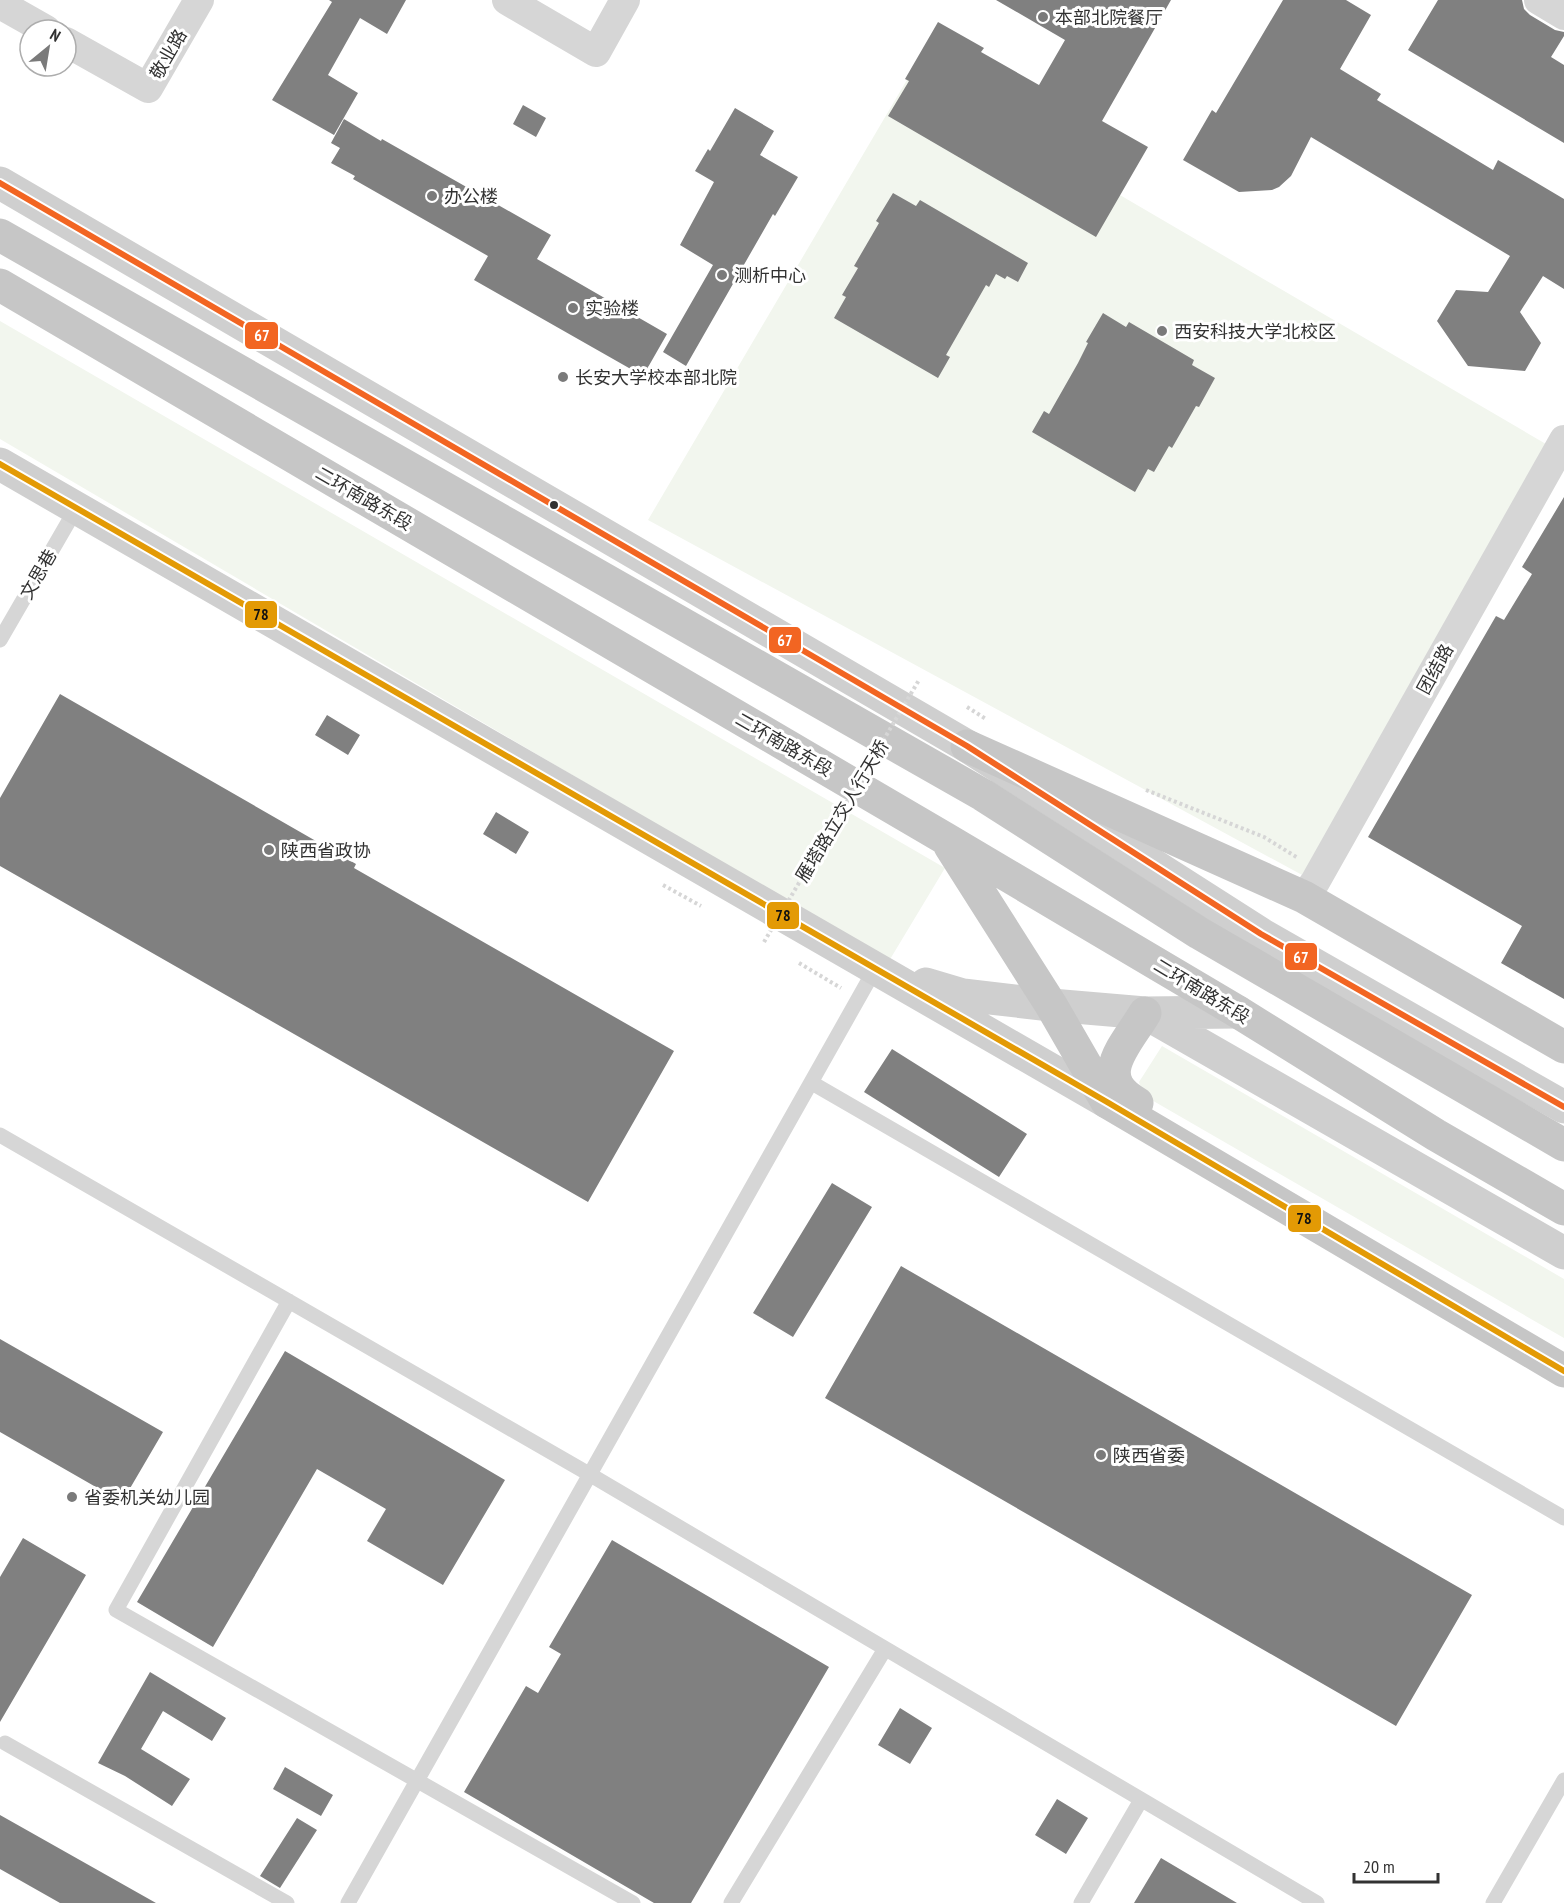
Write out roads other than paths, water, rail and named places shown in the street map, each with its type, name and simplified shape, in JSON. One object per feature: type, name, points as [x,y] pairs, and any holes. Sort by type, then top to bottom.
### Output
[{"type":"highway","points":[[0,235],[983,795],[1199,933],[1564,1145]]},
{"type":"highway","name":"二环南路东段","points":[[0,285],[946,839],[1238,1012],[1436,1136],[1564,1209]]},
{"type":"highway","points":[[968,746],[1312,885],[1564,1047]]},
{"type":"highway","points":[[946,839],[1051,1005],[1107,1102],[1564,1371]]},
{"type":"highway","points":[[1146,1013],[1114,1066],[1113,1079],[1123,1096],[1564,1350]]},
{"type":"main road","points":[[0,183],[968,746],[1261,934],[1564,1107]]},
{"type":"main road","points":[[0,464],[1107,1102]]},
{"type":"main road","points":[[875,969],[963,995],[1146,1013],[1238,1012]]},
{"type":"main road","points":[[1146,1013],[1564,1253]]},
{"type":"street","name":"敬业路","points":[[78,49],[148,88],[199,0]]},
{"type":"street","points":[[507,0],[596,52],[626,0]]},
{"type":"street","points":[[1539,0],[1564,15]]},
{"type":"street","points":[[0,4],[25,18]]},
{"type":"street","name":"团结路","points":[[1312,885],[1564,440]]},
{"type":"lane","name":"文思巷","points":[[0,640],[77,507]]},
{"type":"lane","points":[[348,1903],[875,969]]},
{"type":"lane","points":[[812,1083],[1564,1518]]},
{"type":"lane","points":[[0,1135],[589,1474],[1317,1903]]},
{"type":"lane","points":[[289,1301],[116,1610],[633,1903]]},
{"type":"lane","points":[[731,1903],[885,1649]]},
{"type":"lane","points":[[5,1743],[287,1903]]},
{"type":"lane","points":[[1493,1903],[1564,1780]]},
{"type":"lane","points":[[1081,1903],[1141,1800]]},
{"type":"place","name":"本部北院餐厅","points":[[1043,17]]},
{"type":"place","name":"办公楼","points":[[432,196]]},
{"type":"place","name":"测析中心","points":[[722,275]]},
{"type":"place","name":"实验楼","points":[[573,308]]},
{"type":"place","name":"西安科技大学北校区","points":[[1162,331]]},
{"type":"place","name":"长安大学校本部北院","points":[[563,377]]},
{"type":"place","name":"陕西省政协","points":[[269,850]]},
{"type":"place","name":"陕西省委","points":[[1101,1455]]},
{"type":"place","name":"省委机关幼儿园","points":[[72,1497]]}]
